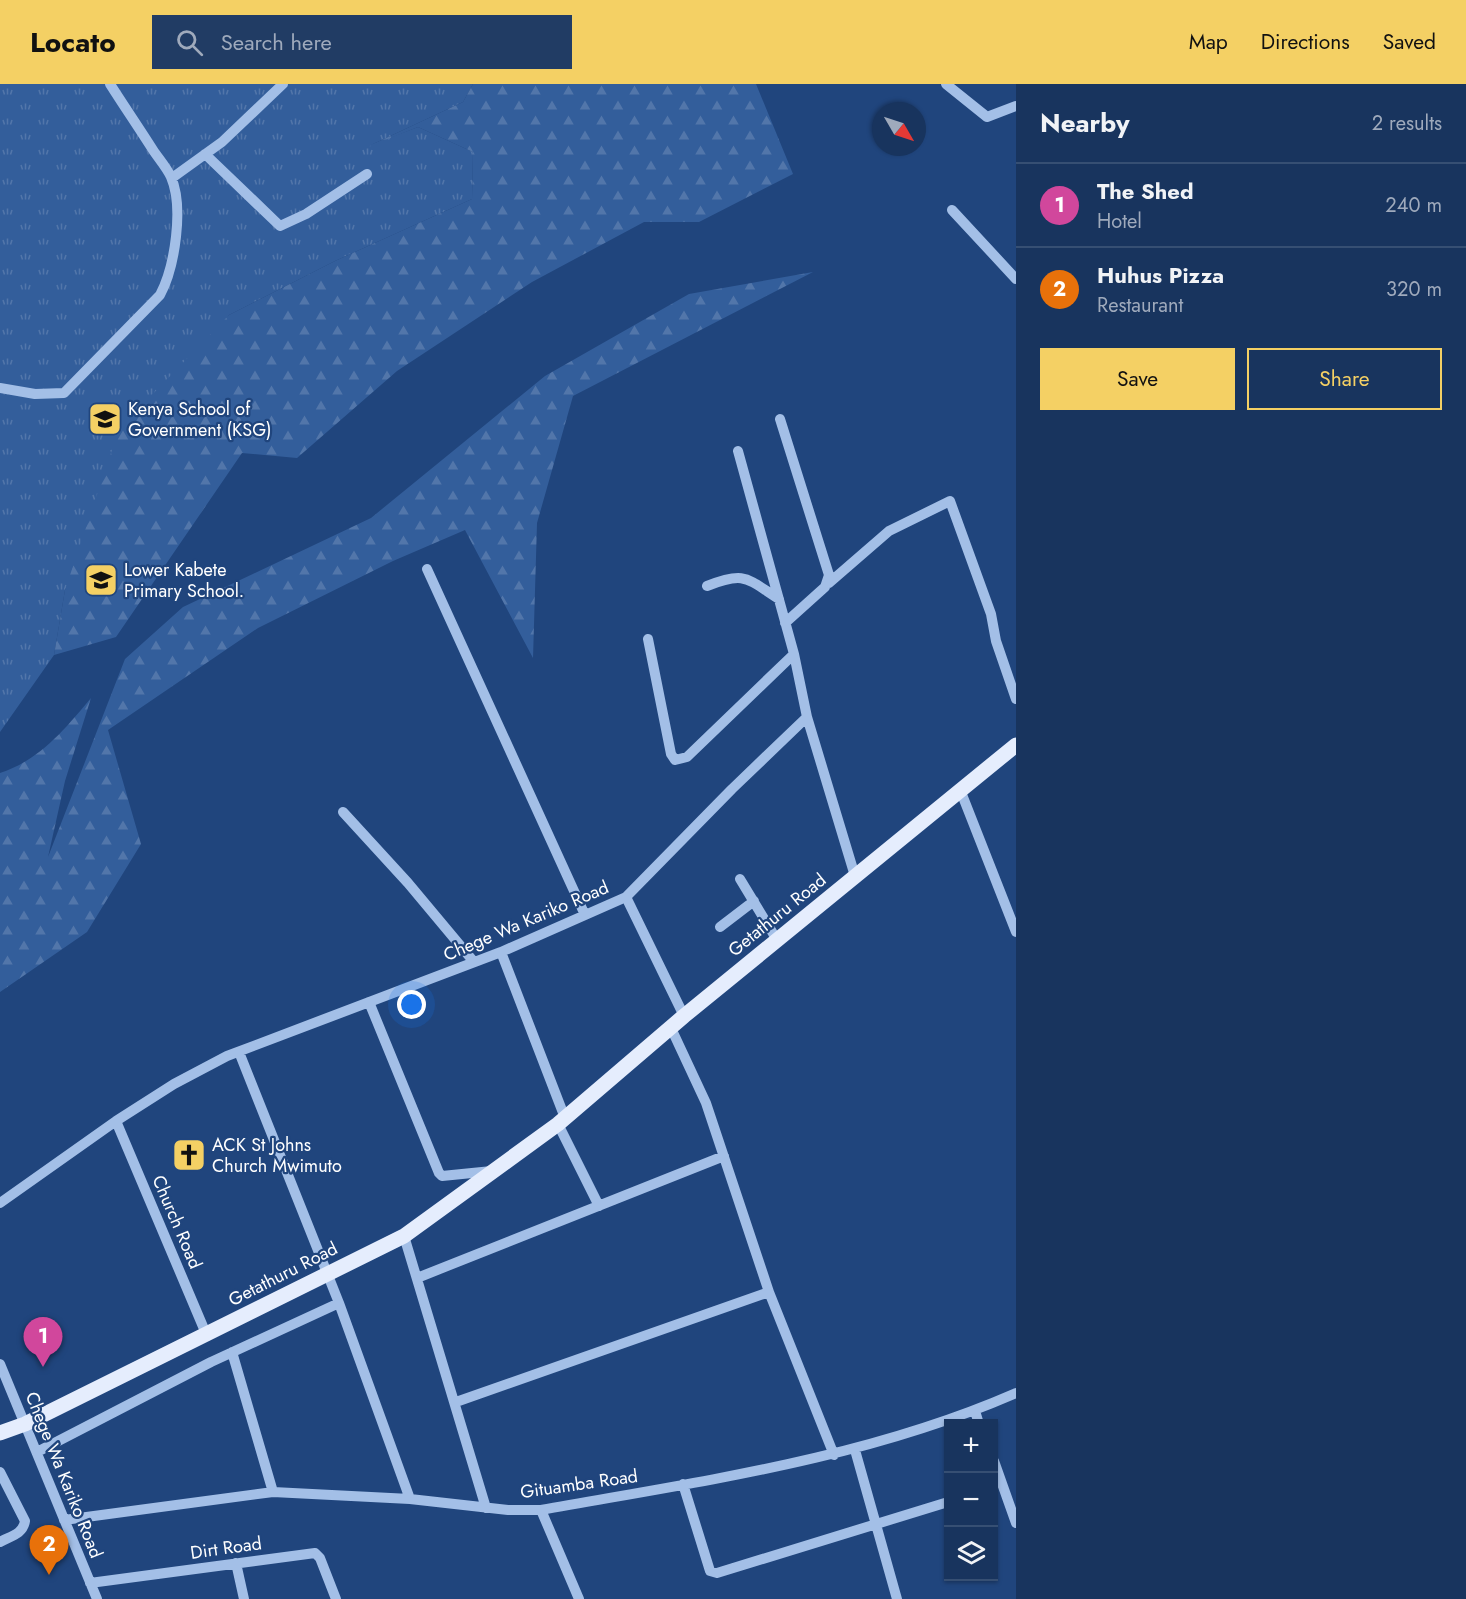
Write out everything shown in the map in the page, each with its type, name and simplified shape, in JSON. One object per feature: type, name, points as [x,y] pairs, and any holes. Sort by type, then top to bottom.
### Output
[{"type":"main road","name":"Getathuru Road","points":[[0,1433],[25,1424],[207,1336],[326,1273],[404,1236],[561,1121],[684,1016],[1016,745]]},
{"type":"street","points":[[0,388],[35,394],[64,393],[160,295],[169,280],[174,260],[176,201],[172,178],[110,84]]},
{"type":"street","points":[[172,178],[205,154],[283,84]]},
{"type":"street","points":[[946,84],[987,117],[1016,106]]},
{"type":"street","points":[[205,154],[280,226],[306,214],[367,174]]},
{"type":"street","points":[[952,210],[1016,279]]},
{"type":"street","points":[[780,419],[829,575],[829,583]]},
{"type":"street","points":[[738,451],[794,654],[807,717],[855,876]]},
{"type":"street","points":[[785,623],[889,531],[950,501],[991,614],[996,640],[1016,699]]},
{"type":"street","points":[[427,568],[585,915]]},
{"type":"street","points":[[707,586],[733,576],[747,579],[779,599]]},
{"type":"street","points":[[648,639],[670,754],[675,760],[687,757],[794,654]]},
{"type":"street","name":"Chege Wa Kariko Road","points":[[0,1203],[116,1121],[174,1084],[239,1052],[501,952],[626,897],[732,789],[807,717]]},
{"type":"street","points":[[961,792],[1016,932]]},
{"type":"street","points":[[343,812],[408,883],[474,962]]},
{"type":"street","points":[[740,879],[777,940]]},
{"type":"street","points":[[626,897],[684,1016]]},
{"type":"street","points":[[720,927],[754,901]]},
{"type":"street","points":[[501,952],[561,1121],[599,1206]]},
{"type":"street","points":[[369,1002],[439,1173],[442,1176],[492,1171]]},
{"type":"street","points":[[671,1028],[706,1103],[769,1292],[834,1455]]},
{"type":"street","points":[[239,1052],[339,1303],[410,1499]]},
{"type":"street","name":"Church Road","points":[[116,1121],[207,1336]]},
{"type":"street","points":[[417,1278],[724,1156]]},
{"type":"street","points":[[404,1236],[456,1402],[486,1508]]},
{"type":"street","points":[[456,1402],[769,1292]]},
{"type":"street","points":[[37,1452],[232,1352],[339,1303]]},
{"type":"street","points":[[232,1352],[273,1492]]},
{"type":"street","name":"Chege Wa Kariko Road","points":[[0,1364],[97,1599]]},
{"type":"street","name":"Gituamba Road","points":[[64,1520],[273,1492],[410,1499],[486,1508],[541,1510],[682,1485],[855,1450],[975,1411],[1016,1393]]},
{"type":"street","points":[[975,1411],[978,1419]]},
{"type":"street","points":[[855,1450],[897,1599]]},
{"type":"street","points":[[0,1472],[26,1521],[19,1533],[0,1542]]},
{"type":"street","points":[[682,1485],[710,1571],[717,1574],[944,1503]]},
{"type":"street","points":[[998,1487],[1016,1523]]},
{"type":"street","points":[[541,1510],[579,1599]]},
{"type":"street","name":"Dirt Road","points":[[90,1583],[315,1553],[320,1558],[336,1599]]},
{"type":"street","points":[[236,1563],[244,1599]]},
{"type":"green space","name":"Kenya School of Government (KSG)","points":[[0,84],[473,84],[463,102],[371,145],[418,127],[473,152],[472,199],[335,261],[229,315],[65,590],[54,655],[0,732]]},
{"type":"green space","points":[[473,84],[756,84],[793,174],[699,222],[644,222],[532,282],[397,371],[297,458],[242,453],[116,637],[54,655],[65,590],[119,429],[229,315],[335,261],[472,199],[473,152],[418,127],[356,152],[463,102]]},
{"type":"green space","points":[[813,272],[573,396],[537,523],[533,658],[465,530],[393,561],[258,628],[108,730],[141,844],[87,932],[0,992],[0,773],[40,752],[91,698],[65,781],[48,857],[125,659],[183,607],[371,518],[545,376],[689,294]]},
{"type":"place","name":"Kenya School of Government (KSG)","points":[[105,419]]},
{"type":"place","name":"Lower Kabete Primary School.","points":[[101,580]]},
{"type":"place","name":"ACK St Johns Church Mwimuto","points":[[189,1155]]},
{"type":"place","name":"The Shed","points":[[43,1367]]},
{"type":"place","name":"Huhus Pizza","points":[[49,1575]]}]
